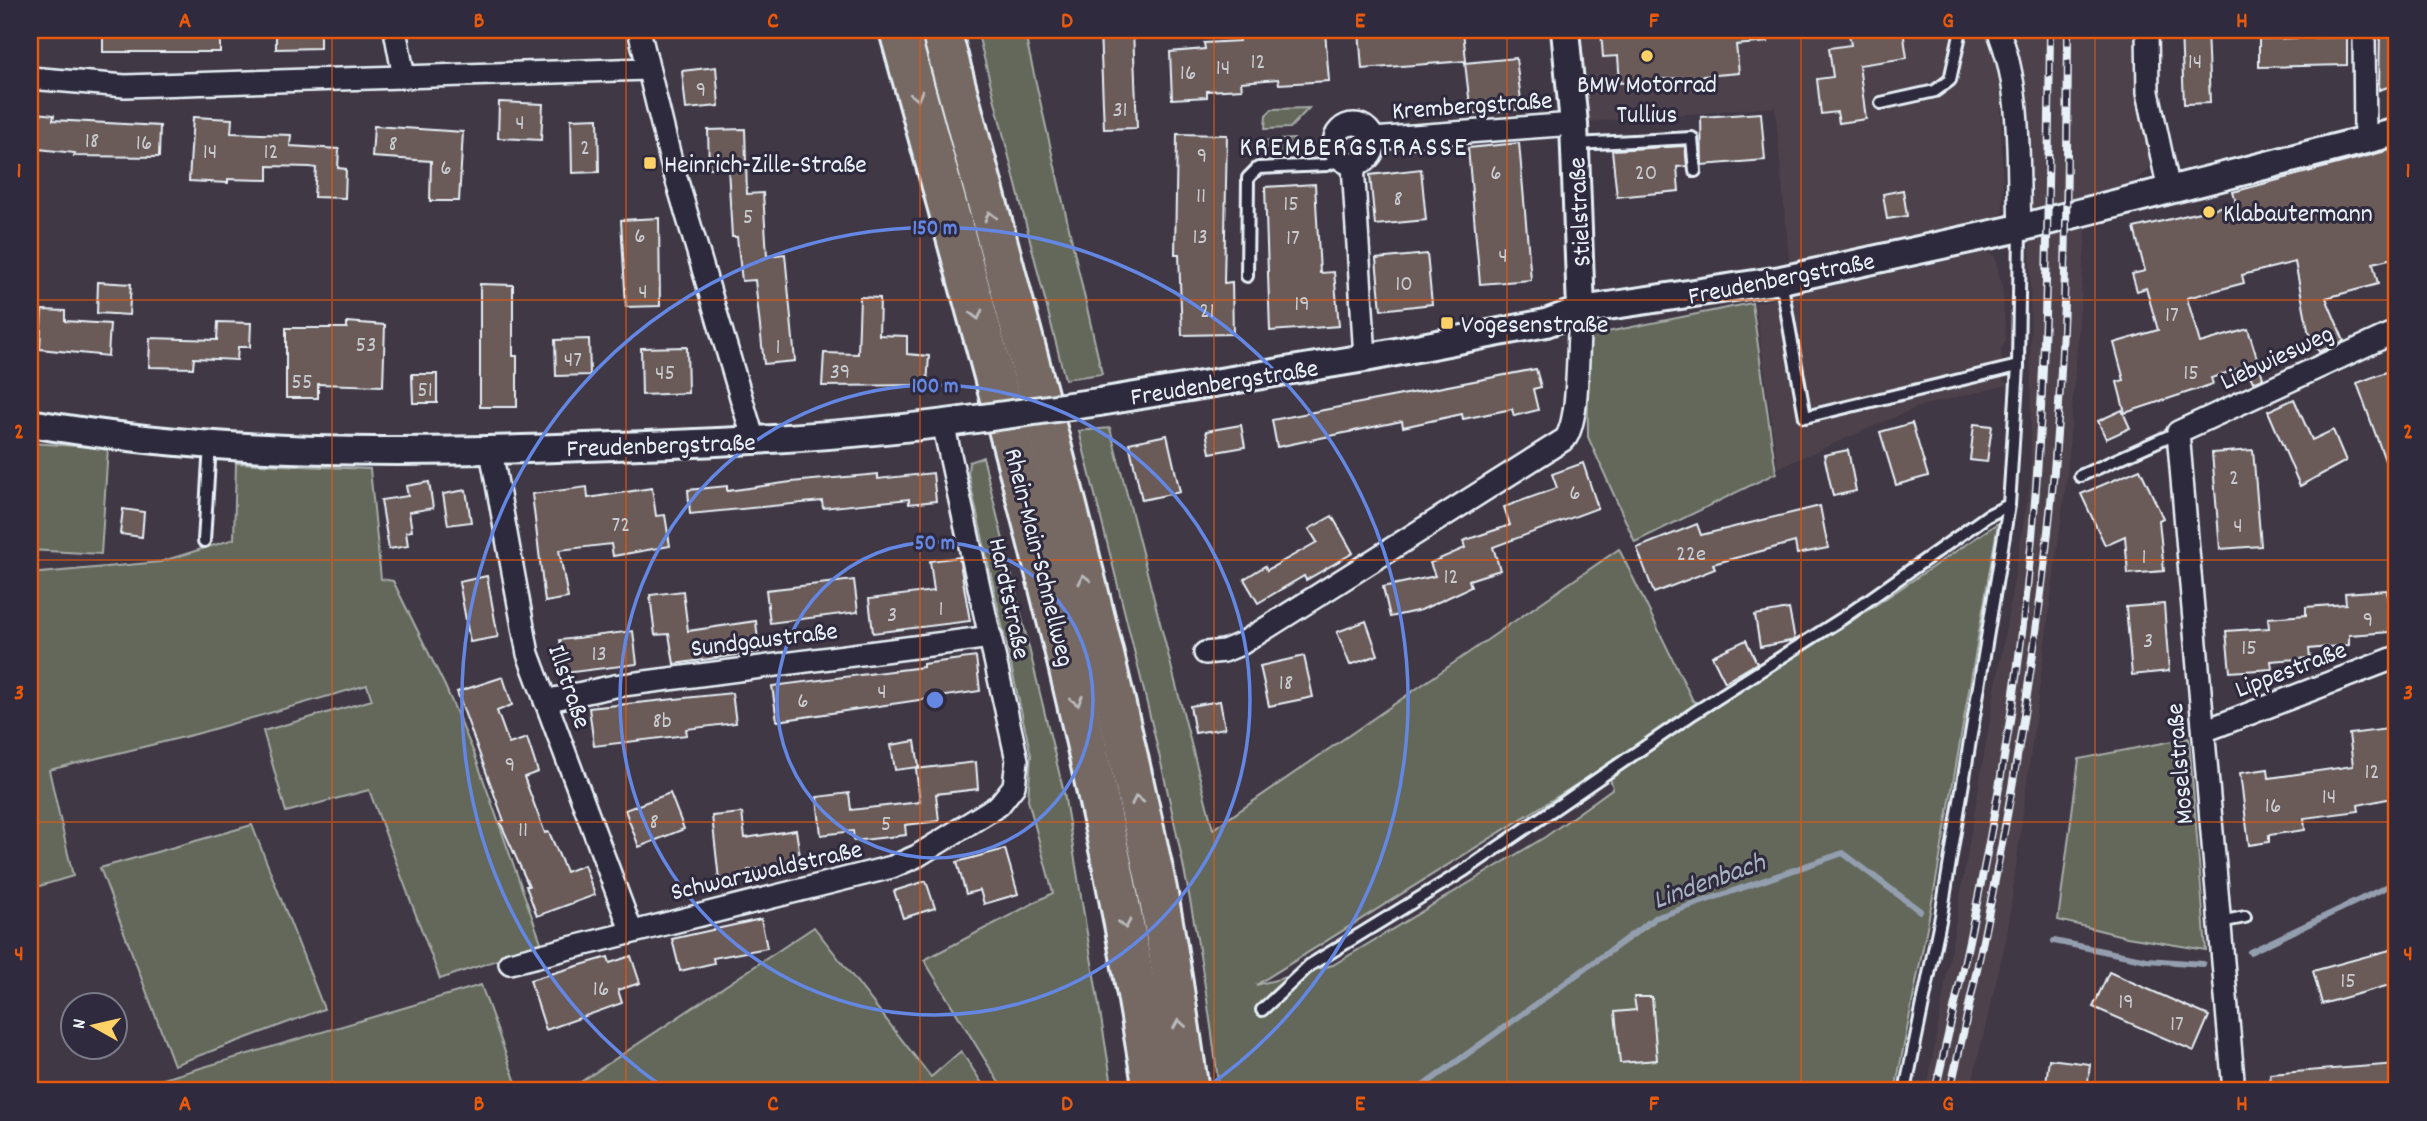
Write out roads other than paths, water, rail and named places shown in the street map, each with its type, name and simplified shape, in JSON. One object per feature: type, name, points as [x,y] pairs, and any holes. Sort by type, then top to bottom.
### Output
[{"type":"highway","name":"Rhein-Main-Schnellweg","points":[[899,30],[1066,656],[1118,887],[1153,1091]]},
{"type":"highway","name":"Rhein-Main-Schnellweg","points":[[941,30],[1054,458],[1123,737],[1154,878],[1189,1091]]},
{"type":"street","points":[[396,30],[404,77]]},
{"type":"street","points":[[639,30],[671,161],[754,441]]},
{"type":"street","name":"Stielstraße","points":[[1565,30],[1575,134],[1581,310]]},
{"type":"street","points":[[1998,30],[2010,64],[2014,90],[2020,228]]},
{"type":"street","points":[[2147,30],[2148,92],[2169,190]]},
{"type":"street","points":[[2364,30],[2365,142]]},
{"type":"street","points":[[30,78],[125,86],[648,69]]},
{"type":"street","name":"Krembergstraße","points":[[1365,358],[1347,162],[1334,144],[1341,129],[1360,125],[1373,139],[1575,134]]},
{"type":"street","name":"Freudenbergstraße","points":[[30,423],[93,434],[210,445],[383,452],[491,451],[864,434],[1099,402],[1365,358],[1546,323],[1581,310],[1782,281],[2020,228],[2397,132]]},
{"type":"street","name":"Krembergstraße","points":[[1347,162],[1369,157],[1373,139]]},
{"type":"street","points":[[1205,653],[1241,644],[1566,439],[1576,411],[1576,352],[1581,310]]},
{"type":"street","name":"Liebwiesweg","points":[[2178,432],[2397,331]]},
{"type":"street","name":"Hardtstraße","points":[[952,422],[991,637],[1017,760],[1014,786]]},
{"type":"street","name":"Moselstraße","points":[[2178,432],[2234,1091]]},
{"type":"street","name":"Illstraße","points":[[491,451],[528,654],[631,930]]},
{"type":"street","name":"Sundgaustraße","points":[[545,701],[615,686],[991,637]]},
{"type":"street","name":"Lippestraße","points":[[2204,731],[2397,657]]},
{"type":"street","name":"Schwarzwaldstraße","points":[[510,962],[631,930],[866,876],[892,867],[917,856],[979,818],[1009,795],[1014,786]]},
{"type":"lane","points":[[1881,103],[1936,92],[1950,80],[1961,30]]},
{"type":"lane","points":[[1575,134],[1692,138],[1695,171]]},
{"type":"lane","points":[[1247,276],[1248,178],[1258,168],[1347,162]]},
{"type":"lane","points":[[1905,1091],[1941,916],[2009,505],[2018,366],[2020,228]]},
{"type":"lane","points":[[1782,281],[1805,417],[2018,366]]},
{"type":"lane","points":[[2080,477],[2178,432]]},
{"type":"lane","points":[[204,541],[210,445]]},
{"type":"lane","points":[[1262,1010],[1310,965],[1465,870],[1694,713],[1843,618],[1987,516],[2009,505]]},
{"type":"lane","points":[[2220,922],[2245,917]]},
{"type":"waterway","name":"Lindenbach","points":[[1416,1091],[1655,918],[1843,853],[1920,911]]},
{"type":"waterway","name":"Lindenbach","points":[[2250,952],[2397,882]]},
{"type":"waterway","name":"Lindenbach","points":[[2054,941],[2147,960],[2203,964]]},
{"type":"railway","points":[[1935,1091],[1990,836],[2021,643],[2034,510],[2043,373],[2050,30]]},
{"type":"railway","points":[[1950,1091],[1983,942],[2011,793],[2024,719],[2044,568],[2057,435],[2063,319],[2068,30]]},
{"type":"place","name":"BMW Motorrad Tullius","points":[[1647,56]]},
{"type":"place","name":"Heinrich-Zille-Straße","points":[[650,163]]},
{"type":"place","name":"Klabautermann","points":[[2209,212]]},
{"type":"place","name":"Vogesenstraße","points":[[1447,323]]},
{"type":"district","name":"KREMBERGSTRASSE","points":[[1354,145]]}]
